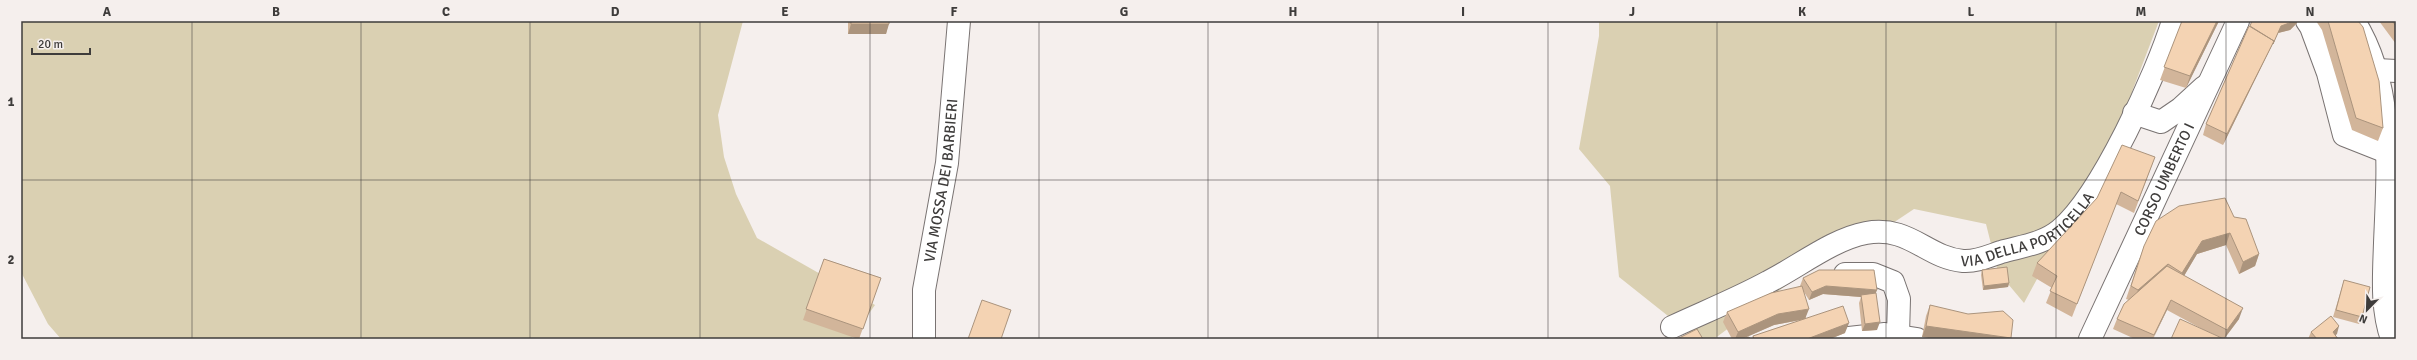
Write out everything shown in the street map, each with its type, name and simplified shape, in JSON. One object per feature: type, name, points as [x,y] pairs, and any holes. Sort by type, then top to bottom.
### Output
[{"type":"street","name":"VIA MOSSA DEI BARBIERI","points":[[924,339],[922,312],[924,290],[947,163],[959,21]]},
{"type":"street","name":"VIA DELLA PORTICELLA","points":[[1672,327],[1784,274],[1848,238],[1871,232],[1896,233],[1946,256],[1962,261],[1977,260],[2043,240],[2060,230],[2085,202],[2113,155],[2154,70],[2173,21]]},
{"type":"street","name":"CORSO UMBERTO I","points":[[2090,339],[2238,21]]},
{"type":"street","points":[[2307,21],[2311,27],[2328,73],[2344,134],[2387,152]]},
{"type":"street","points":[[2354,21],[2366,43],[2386,71],[2384,111],[2388,172],[2384,282],[2386,310],[2392,339]]},
{"type":"street","points":[[2134,112],[2161,122],[2180,109],[2210,81]]},
{"type":"street","points":[[1784,274],[1873,274],[1893,282],[1899,299],[1907,337],[1868,334],[1840,339]]},
{"type":"shaded area","points":[[21,21],[743,21],[718,115],[724,157],[736,194],[757,238],[875,305],[851,339],[61,339],[48,324],[21,272]]},
{"type":"shaded area","points":[[1599,21],[2159,21],[2133,89],[2087,247],[2043,268],[2024,303],[1998,272],[1986,224],[1914,209],[1875,235],[1827,255],[1714,339],[1697,339],[1619,277],[1610,186],[1579,149],[1599,36]]},
{"type":"building","points":[[851,21],[889,21],[889,24],[851,24]]},
{"type":"building","points":[[2182,21],[2217,21],[2190,76],[2164,67]]},
{"type":"building","points":[[2252,21],[2294,21],[2281,26],[2273,44],[2274,41],[2250,26]]},
{"type":"building","points":[[2328,21],[2358,21],[2363,27],[2379,81],[2383,128],[2356,118]]},
{"type":"building","points":[[2249,26],[2274,41],[2227,134],[2206,124]]},
{"type":"building","points":[[2122,145],[2155,157],[2138,201],[2121,192],[2077,304],[2050,291],[2057,276],[2037,263],[2097,198]]},
{"type":"building","points":[[2225,198],[2234,217],[2246,219],[2259,254],[2243,262],[2230,233],[2202,241],[2182,273],[2168,264],[2138,290],[2131,286],[2144,246],[2156,221],[2179,206]]},
{"type":"building","points":[[824,259],[881,278],[863,329],[806,309]]},
{"type":"building","points":[[2167,266],[2243,308],[2227,330],[2171,300],[2154,335],[2117,319],[2124,304]]},
{"type":"building","points":[[2007,267],[2009,283],[1984,286],[1982,270]]},
{"type":"building","points":[[1819,270],[1874,270],[1877,290],[1826,286],[1812,292],[1803,278]]},
{"type":"building","points":[[2344,280],[2370,287],[2362,317],[2336,310]]},
{"type":"building","points":[[1802,286],[1809,309],[1778,314],[1738,332],[1727,312],[1771,293]]},
{"type":"building","points":[[1876,293],[1880,322],[1865,324],[1861,295]]},
{"type":"building","points":[[982,300],[1011,310],[1001,339],[968,339]]},
{"type":"building","points":[[1930,305],[1968,314],[2003,311],[2013,320],[2011,338],[1926,326]]},
{"type":"building","points":[[1843,306],[1849,323],[1807,339],[1754,339],[1753,336]]},
{"type":"building","points":[[2331,316],[2339,326],[2333,332],[2338,339],[2317,339],[2311,332]]},
{"type":"building","points":[[2180,319],[2224,339],[2171,339]]},
{"type":"building","points":[[1697,329],[1703,339],[1677,339]]}]
